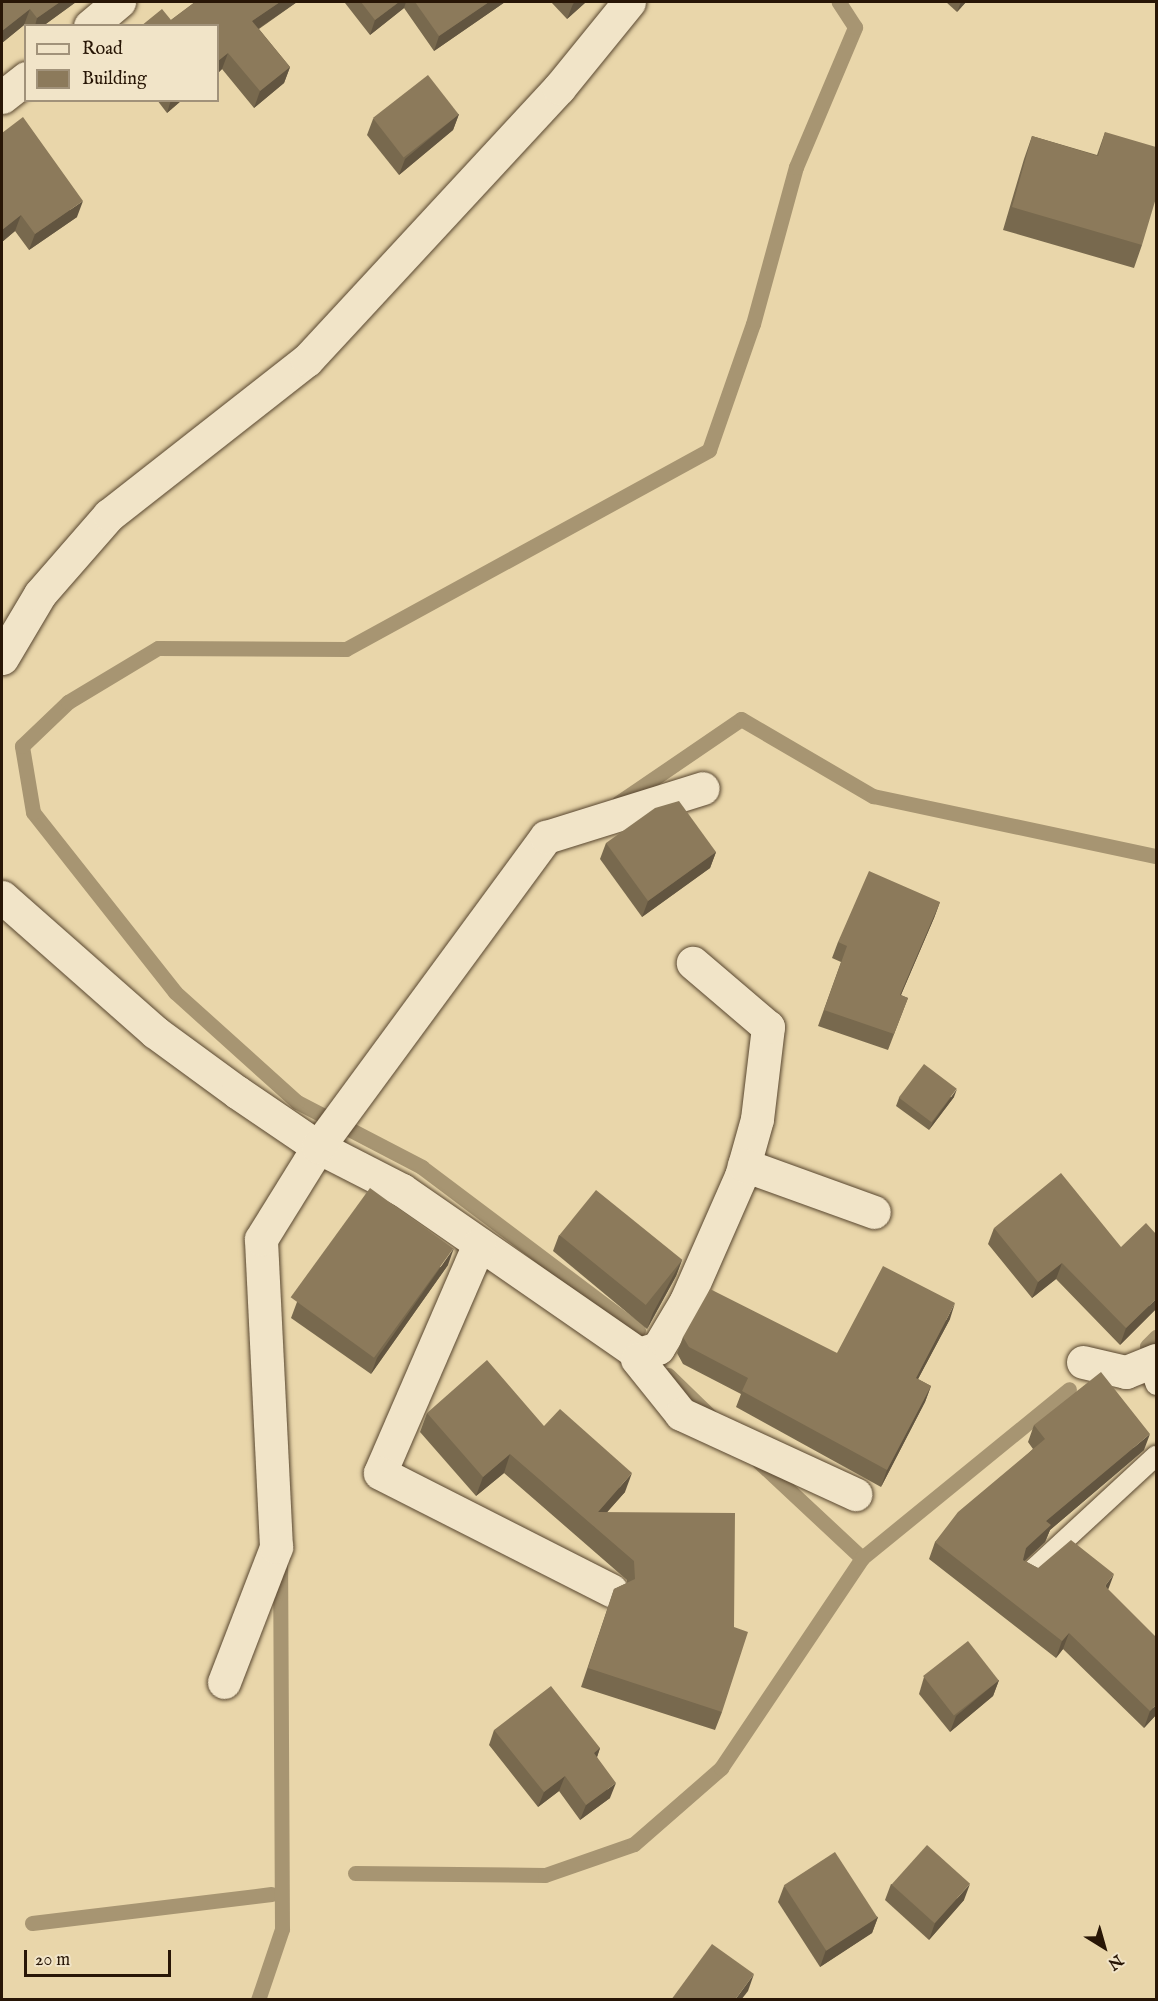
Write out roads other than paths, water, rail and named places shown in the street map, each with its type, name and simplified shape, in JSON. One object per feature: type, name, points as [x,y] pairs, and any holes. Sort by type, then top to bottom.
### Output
[{"type":"street","points":[[2,658],[40,594],[110,515],[306,360],[559,88],[629,2]]},
{"type":"street","points":[[2,97],[24,80]]},
{"type":"street","points":[[224,1682],[276,1547],[261,1239],[318,1147],[546,837],[703,788]]},
{"type":"street","points":[[2,897],[155,1032],[318,1147],[402,1190],[639,1354]]},
{"type":"street","points":[[639,1354],[658,1348],[670,1333],[744,1165],[757,1119],[768,1027],[693,963]]},
{"type":"street","points":[[744,1165],[874,1212]]},
{"type":"street","points":[[479,1244],[380,1473],[611,1590]]},
{"type":"street","points":[[639,1354],[637,1359],[681,1413],[855,1494]]},
{"type":"street","points":[[1083,1362],[1126,1372],[1154,1370]]},
{"type":"lane","points":[[1029,1573],[1156,1456]]},
{"type":"waterway","points":[[638,1330],[422,1167],[297,1102],[175,992],[33,812],[22,746],[68,702],[158,648],[346,649],[709,450],[753,324],[796,167],[855,27],[839,2]]},
{"type":"waterway","points":[[618,803],[741,719],[873,796],[1156,856]]},
{"type":"waterway","points":[[1147,1346],[1156,1337]]},
{"type":"waterway","points":[[668,1375],[711,1417]]},
{"type":"waterway","points":[[355,1873],[545,1875],[634,1844],[721,1768],[862,1558],[1069,1389]]},
{"type":"waterway","points":[[759,1462],[862,1558]]},
{"type":"waterway","points":[[258,2000],[282,1929],[280,1565]]},
{"type":"waterway","points":[[32,1923],[271,1894]]}]
